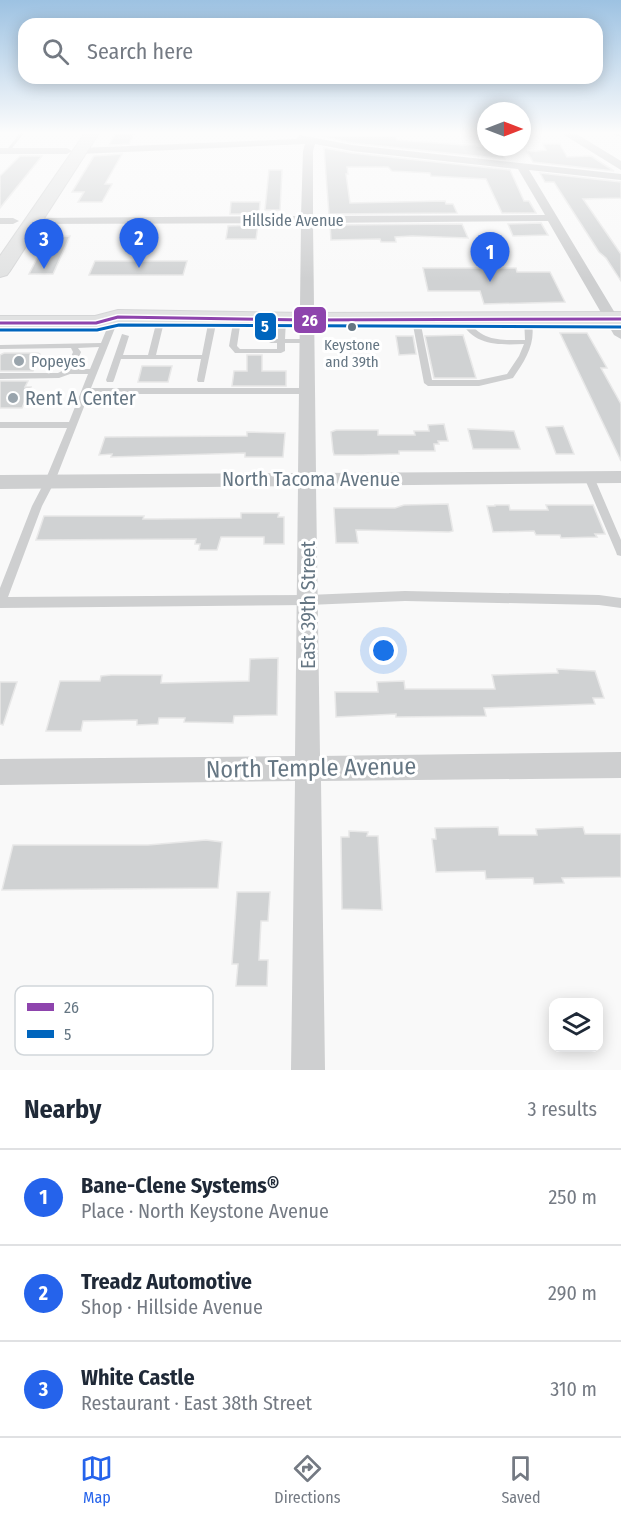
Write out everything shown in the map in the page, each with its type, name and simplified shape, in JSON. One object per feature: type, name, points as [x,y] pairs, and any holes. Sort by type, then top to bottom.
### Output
[{"type":"main road","points":[[0,238],[7,221],[43,183]]},
{"type":"main road","points":[[0,271],[34,221],[55,183]]},
{"type":"main road","points":[[0,309],[103,310],[119,324]]},
{"type":"main road","points":[[0,322],[119,324],[162,318],[213,319],[237,338],[277,337],[308,331],[416,320],[477,326],[527,319],[618,324]]},
{"type":"street","name":"East 39th Street","points":[[308,183],[308,1070]]},
{"type":"street","points":[[532,183],[618,324]]},
{"type":"street","name":"Hillside Avenue","points":[[34,221],[553,218]]},
{"type":"street","name":"North Tacoma Avenue","points":[[0,482],[621,477]]},
{"type":"street","name":"North Temple Avenue","points":[[0,772],[621,765]]},
{"type":"lane","points":[[151,357],[162,318]]},
{"type":"lane","points":[[201,380],[213,319]]},
{"type":"lane","points":[[416,320],[428,383],[479,383],[510,376],[526,354],[530,328],[527,319]]},
{"type":"lane","points":[[119,324],[103,345],[0,602],[308,600],[405,596],[599,600],[621,603]]},
{"type":"lane","points":[[110,380],[117,357],[119,324]]},
{"type":"lane","points":[[477,326],[497,342],[528,342]]},
{"type":"lane","points":[[237,338],[238,351],[281,351],[277,337]]},
{"type":"lane","points":[[0,347],[103,345]]},
{"type":"lane","points":[[69,371],[77,352],[73,346]]},
{"type":"lane","points":[[117,357],[205,357]]},
{"type":"lane","points":[[0,376],[49,376],[69,371],[92,372]]},
{"type":"lane","points":[[85,391],[308,391]]},
{"type":"lane","points":[[0,425],[72,425]]},
{"type":"lane","points":[[589,477],[621,552]]},
{"type":"building","points":[[0,183],[20,183],[0,208]]},
{"type":"building","points":[[78,183],[112,184],[102,202],[78,202],[84,192],[72,192]]},
{"type":"building","points":[[268,183],[281,183],[280,210],[265,210]]},
{"type":"building","points":[[327,183],[347,183],[350,203],[445,201],[446,204],[453,204],[457,213],[329,214]]},
{"type":"building","points":[[488,183],[516,183],[524,201],[529,201],[536,213],[502,213]]},
{"type":"building","points":[[555,183],[621,183],[621,198],[583,199],[621,254],[621,281],[606,258],[599,252]]},
{"type":"building","points":[[231,202],[260,202],[259,214],[230,214]]},
{"type":"building","points":[[541,223],[548,235],[513,236],[508,224]]},
{"type":"building","points":[[462,224],[468,238],[412,236],[395,237],[396,242],[381,242],[380,239],[331,240],[330,225]]},
{"type":"building","points":[[258,225],[256,239],[226,239],[228,226]]},
{"type":"building","points":[[70,236],[53,274],[29,274],[48,237]]},
{"type":"building","points":[[95,261],[187,261],[183,275],[89,275]]},
{"type":"building","points":[[423,268],[516,268],[517,272],[550,272],[565,302],[484,304],[480,291],[428,291]]},
{"type":"building","points":[[560,333],[587,333],[607,368],[601,368],[621,404],[621,461]]},
{"type":"building","points":[[463,335],[476,378],[434,378],[425,336]]},
{"type":"building","points":[[396,336],[413,336],[416,354],[399,355]]},
{"type":"building","name":"Popeyes","points":[[4,353],[40,354],[33,371],[0,371],[0,355]]},
{"type":"building","points":[[247,355],[262,355],[262,371],[286,371],[286,386],[232,386],[234,371],[247,371]]},
{"type":"building","points":[[142,366],[172,366],[168,382],[138,382]]},
{"type":"building","name":"Rent A Center","points":[[0,381],[28,381],[25,387],[31,387],[22,408],[0,408]]},
{"type":"building","points":[[444,424],[448,441],[438,441],[439,444],[434,444],[435,451],[334,455],[331,432],[336,430],[378,430],[378,435],[415,435],[414,431],[429,431],[428,425]]},
{"type":"building","points":[[563,426],[574,454],[556,454],[546,427]]},
{"type":"building","points":[[468,429],[514,431],[520,449],[473,449]]},
{"type":"building","points":[[247,432],[285,433],[283,457],[245,457],[245,453],[111,457],[112,454],[99,455],[105,437],[247,436]]},
{"type":"building","points":[[448,504],[453,531],[356,530],[358,543],[336,543],[334,508],[395,508],[404,505]]},
{"type":"building","points":[[509,505],[510,510],[548,510],[546,505],[593,505],[605,534],[595,534],[597,537],[561,538],[560,535],[536,535],[534,531],[493,532],[487,506]]},
{"type":"building","points":[[241,513],[279,513],[278,517],[284,517],[284,544],[264,544],[264,537],[221,537],[217,550],[199,550],[200,544],[195,544],[196,539],[36,540],[44,516],[144,516],[143,519],[241,518]]},
{"type":"building","points":[[278,658],[277,715],[234,716],[233,723],[184,722],[185,718],[159,718],[158,724],[137,725],[137,720],[83,721],[81,731],[46,731],[60,681],[100,681],[101,676],[111,675],[162,675],[161,683],[249,681],[250,659]]},
{"type":"building","points":[[557,669],[595,671],[604,698],[593,698],[595,704],[484,708],[486,716],[396,717],[396,714],[336,717],[335,692],[378,692],[377,682],[404,681],[405,689],[495,689],[492,675],[558,673]]},
{"type":"building","points":[[0,682],[17,682],[3,725],[0,724]]},
{"type":"building","points":[[498,827],[499,835],[537,835],[536,829],[583,827],[585,834],[621,834],[621,877],[562,878],[564,883],[534,884],[533,878],[486,879],[485,871],[436,872],[432,839],[436,839],[435,828]]},
{"type":"building","points":[[349,831],[368,832],[367,836],[378,836],[382,910],[342,909],[341,837],[349,837]]},
{"type":"building","points":[[206,840],[222,842],[218,888],[2,890],[13,845],[148,845]]},
{"type":"building","points":[[237,892],[270,892],[268,921],[261,921],[259,960],[268,960],[267,986],[236,986],[238,964],[232,964]]},
{"type":"transit line","name":"26","points":[[0,323],[96,323],[118,317],[308,320],[621,319]]},
{"type":"transit line","name":"5","points":[[0,330],[97,330],[119,325],[621,327]]},
{"type":"place","name":"Treadz Automotive","points":[[139,268]]},
{"type":"place","name":"White Castle","points":[[44,269]]},
{"type":"place","name":"Bane-Clene Systems®","points":[[490,282]]},
{"type":"place","name":"Keystone and 39th","points":[[352,327]]},
{"type":"place","name":"Popeyes","points":[[19,361]]},
{"type":"place","name":"Rent A Center","points":[[13,398]]}]
